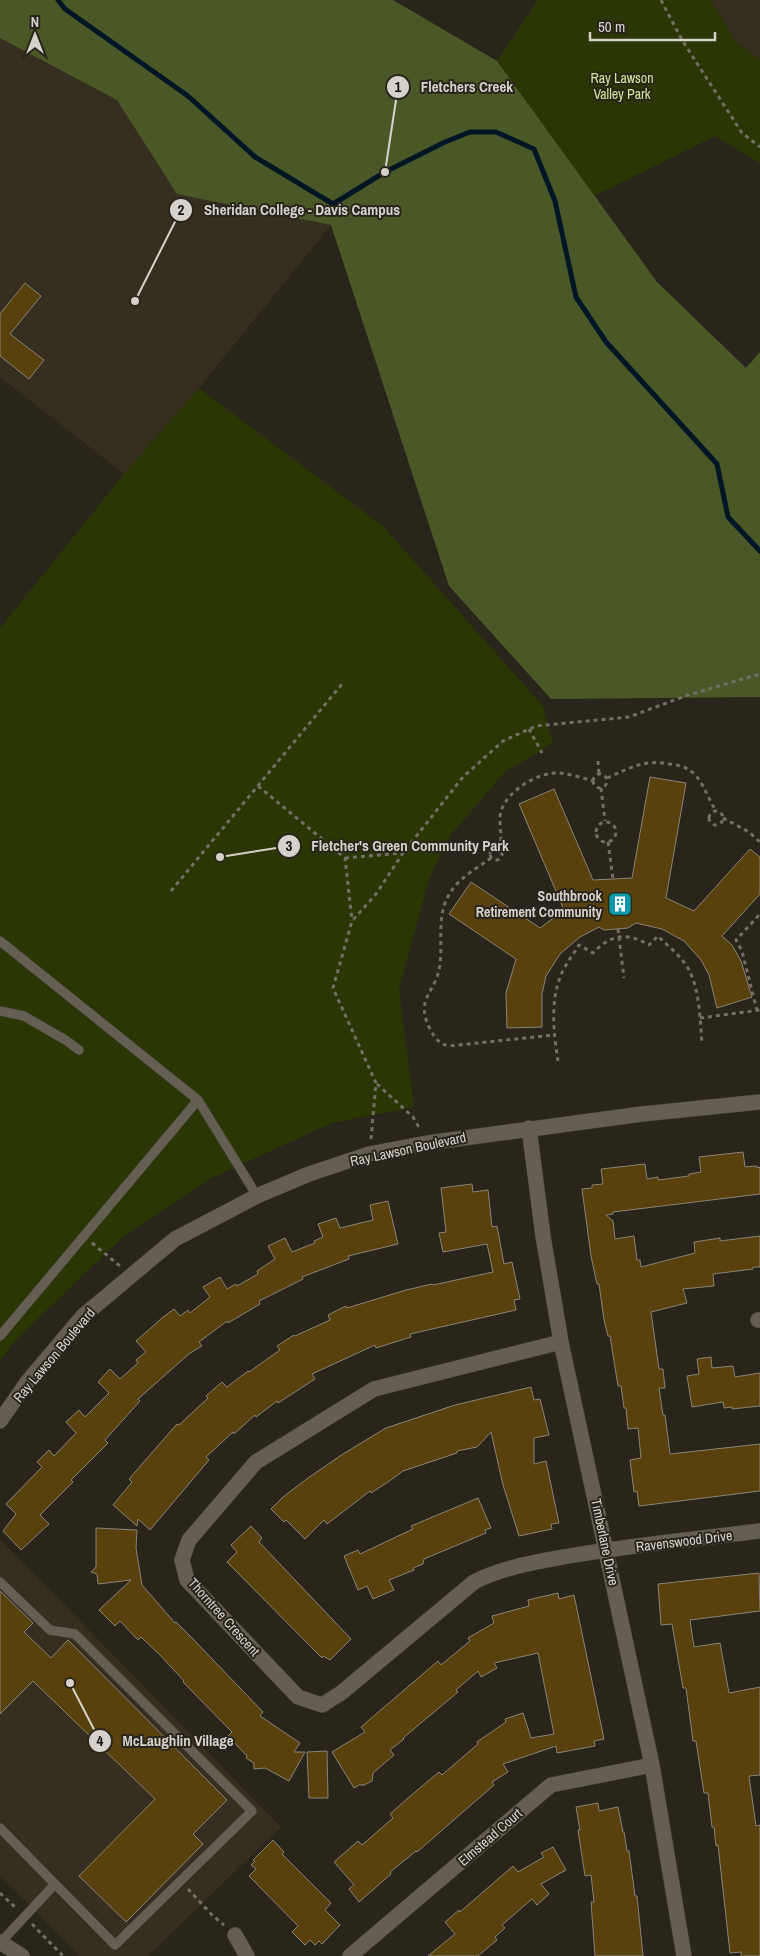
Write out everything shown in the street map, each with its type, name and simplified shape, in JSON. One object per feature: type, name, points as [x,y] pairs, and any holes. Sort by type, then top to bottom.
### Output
[{"type":"street","name":"Ray Lawson Boulevard","points":[[0,1421],[28,1381],[83,1316],[175,1239],[257,1196],[309,1174],[369,1154],[427,1142],[529,1128],[760,1102]]},
{"type":"street","name":"Timberlane Drive","points":[[529,1128],[543,1236],[561,1342],[652,1765],[684,1956]]},
{"type":"street","name":"Thorntree Crescent","points":[[561,1342],[374,1389],[256,1462],[189,1540],[182,1560],[187,1580],[298,1697],[322,1705],[341,1693],[474,1582],[492,1573],[545,1560],[607,1550]]},
{"type":"street","name":"Ravenswood Drive","points":[[607,1550],[760,1532]]},
{"type":"street","name":"Elmstead Court","points":[[350,1956],[551,1785],[652,1765]]},
{"type":"street","points":[[235,1935],[248,1956]]},
{"type":"street","points":[[0,1943],[6,1956]]},
{"type":"street","points":[[0,1943],[22,1956]]},
{"type":"lane","points":[[0,941],[198,1100],[257,1196]]},
{"type":"lane","points":[[0,1011],[24,1016],[67,1041],[78,1050]]},
{"type":"lane","points":[[0,1336],[198,1100]]},
{"type":"lane","points":[[0,1582],[50,1630],[75,1634],[252,1811],[116,1945],[0,1828]]},
{"type":"lane","points":[[0,1943],[55,1884]]},
{"type":"path","points":[[661,0],[682,40],[742,133],[760,147]]},
{"type":"path","points":[[352,922],[376,894],[403,853],[463,777],[503,741],[536,726],[629,717],[688,695],[760,674]]},
{"type":"path","points":[[171,892],[342,684]]},
{"type":"path","points":[[529,729],[542,753]]},
{"type":"path","points":[[598,761],[599,774]]},
{"type":"path","points":[[599,774],[607,778],[644,762],[657,761],[680,765],[690,770],[697,777],[716,811],[723,818],[749,832],[760,842]]},
{"type":"path","points":[[491,858],[496,861],[502,858],[500,849],[502,842],[501,812],[505,801],[512,792],[527,783],[550,774],[566,774],[593,782],[597,787],[601,788]]},
{"type":"path","points":[[593,782],[594,777],[599,774]]},
{"type":"path","points":[[601,788],[606,784],[607,778]]},
{"type":"path","points":[[258,786],[344,858],[352,922],[333,988],[376,1083],[414,1117],[427,1142]]},
{"type":"path","points":[[601,788],[605,822]]},
{"type":"path","points":[[716,811],[710,816],[711,823],[720,824],[723,818]]},
{"type":"path","points":[[605,822],[612,823],[616,828],[616,836],[608,842],[601,841],[596,835],[597,828],[605,822]]},
{"type":"path","points":[[608,842],[612,879]]},
{"type":"path","points":[[491,858],[491,851],[496,848],[500,849]]},
{"type":"path","points":[[344,858],[403,853]]},
{"type":"path","points":[[491,858],[461,880],[443,906],[440,921],[442,954],[440,970],[424,1007],[425,1018],[437,1041],[449,1046],[554,1035]]},
{"type":"path","points":[[700,1018],[759,1011],[742,951],[736,940],[760,914]]},
{"type":"path","points":[[618,929],[624,978]]},
{"type":"path","points":[[558,1061],[554,1035],[554,1000],[565,966],[579,945],[593,953],[602,943],[626,936],[638,939],[649,945],[658,936],[684,962],[696,989],[702,1044]]},
{"type":"path","points":[[369,1154],[376,1083]]},
{"type":"path","points":[[83,1236],[130,1275]]},
{"type":"path","points":[[181,1881],[212,1915],[235,1935]]},
{"type":"shaded area","points":[[0,0],[331,225],[199,388],[124,474],[0,377]]},
{"type":"shaded area","points":[[711,0],[760,0],[760,60],[736,42]]},
{"type":"shaded area","points":[[0,1539],[281,1827],[148,1956],[80,1956],[0,1875]]},
{"type":"green space","points":[[0,0],[393,0],[497,61],[657,282],[746,368],[760,352],[760,697],[551,699],[449,586],[331,225],[177,194],[117,100],[0,38]]},
{"type":"green space","name":"Ray Lawson Valley Park","points":[[538,0],[711,0],[736,42],[760,60],[760,163],[715,136],[594,196],[497,61]]},
{"type":"green space","points":[[199,388],[383,526],[543,706],[553,743],[505,772],[450,836],[429,879],[399,990],[414,1107],[332,1123],[212,1178],[123,1237],[17,1339],[0,1360],[0,628],[124,474]]},
{"type":"building","points":[[25,283],[41,296],[10,334],[44,360],[29,379],[0,356],[0,314]]},
{"type":"building","name":"Southbrook Retirement Community","points":[[650,777],[686,783],[666,898],[694,911],[750,849],[760,857],[760,894],[722,936],[732,945],[741,961],[752,997],[717,1008],[709,975],[701,960],[684,941],[662,929],[636,923],[628,928],[604,930],[599,927],[580,937],[560,954],[546,976],[542,994],[542,1027],[507,1028],[506,993],[516,959],[449,914],[471,882],[540,928],[564,910],[519,804],[554,789],[593,880],[632,878]]},
{"type":"building","points":[[743,1152],[745,1167],[760,1167],[760,1194],[613,1212],[613,1214],[606,1215],[613,1221],[615,1239],[634,1236],[637,1260],[640,1260],[641,1267],[695,1253],[694,1242],[720,1238],[720,1241],[760,1236],[760,1267],[713,1274],[714,1286],[683,1289],[687,1303],[651,1312],[659,1369],[663,1369],[665,1388],[659,1388],[670,1454],[760,1444],[760,1491],[639,1506],[637,1491],[634,1492],[630,1460],[641,1458],[638,1428],[628,1429],[626,1408],[624,1408],[621,1386],[618,1386],[610,1336],[608,1336],[604,1320],[599,1284],[597,1284],[591,1256],[582,1189],[592,1188],[592,1185],[603,1184],[601,1169],[645,1164],[647,1179],[658,1177],[658,1180],[689,1176],[689,1174],[701,1172],[699,1157]]},
{"type":"building","points":[[472,1184],[473,1192],[488,1190],[492,1227],[497,1226],[504,1264],[512,1262],[520,1299],[514,1300],[516,1310],[410,1334],[411,1337],[376,1348],[375,1345],[312,1374],[315,1379],[278,1403],[277,1401],[256,1417],[255,1415],[206,1457],[209,1460],[150,1530],[138,1519],[137,1526],[113,1505],[132,1482],[129,1479],[177,1424],[179,1425],[208,1398],[206,1396],[222,1382],[227,1387],[249,1372],[280,1350],[277,1346],[294,1335],[330,1320],[328,1315],[346,1306],[347,1308],[406,1290],[493,1272],[487,1244],[443,1252],[439,1233],[446,1232],[441,1188]]},
{"type":"building","points":[[388,1201],[398,1244],[348,1256],[349,1259],[302,1277],[303,1279],[259,1301],[260,1304],[228,1323],[227,1321],[199,1342],[202,1346],[190,1353],[138,1399],[140,1401],[105,1440],[108,1443],[40,1515],[49,1524],[21,1550],[3,1531],[16,1514],[6,1504],[42,1467],[37,1462],[49,1450],[54,1456],[76,1433],[66,1422],[79,1410],[85,1417],[109,1393],[98,1382],[110,1369],[120,1379],[138,1363],[136,1360],[146,1352],[136,1341],[162,1318],[174,1309],[180,1316],[188,1310],[190,1313],[210,1297],[203,1287],[220,1277],[227,1289],[236,1284],[237,1286],[258,1274],[257,1271],[275,1259],[268,1246],[285,1238],[292,1252],[315,1243],[314,1241],[323,1237],[318,1224],[336,1218],[340,1228],[373,1220],[370,1205]]},
{"type":"building","points":[[711,1357],[712,1368],[733,1366],[735,1377],[760,1373],[760,1406],[732,1409],[732,1407],[724,1408],[723,1402],[692,1407],[687,1376],[699,1374],[697,1359]]},
{"type":"building","points":[[531,1387],[534,1400],[540,1399],[549,1435],[534,1438],[534,1464],[546,1461],[559,1523],[551,1524],[552,1529],[519,1536],[503,1485],[491,1432],[477,1447],[457,1451],[457,1453],[403,1471],[371,1493],[370,1491],[327,1524],[324,1520],[305,1539],[286,1520],[284,1522],[271,1509],[308,1478],[386,1428],[455,1405]]},
{"type":"building","points":[[478,1498],[491,1528],[485,1530],[486,1533],[424,1559],[423,1564],[413,1568],[414,1570],[389,1580],[394,1590],[373,1599],[367,1586],[358,1590],[344,1556],[358,1550],[360,1554],[413,1529],[411,1526]]},
{"type":"building","points":[[251,1526],[262,1538],[259,1542],[351,1639],[330,1660],[323,1656],[322,1658],[227,1562],[237,1552],[231,1545]]},
{"type":"building","points":[[96,1528],[137,1530],[136,1548],[142,1585],[175,1623],[192,1638],[263,1712],[260,1716],[300,1743],[294,1752],[305,1752],[289,1781],[265,1768],[254,1769],[254,1763],[246,1758],[247,1756],[228,1736],[232,1732],[183,1682],[160,1655],[141,1637],[138,1640],[120,1621],[115,1626],[99,1610],[131,1580],[98,1584],[97,1574],[91,1572],[96,1567]]},
{"type":"building","points":[[759,1573],[760,1611],[690,1620],[694,1647],[720,1643],[729,1693],[760,1687],[760,1775],[749,1776],[756,1826],[760,1825],[760,1956],[741,1956],[741,1952],[730,1953],[718,1845],[716,1846],[714,1827],[712,1827],[708,1793],[704,1793],[696,1741],[693,1741],[686,1688],[683,1688],[672,1624],[661,1625],[658,1584]]},
{"type":"building","points":[[0,1591],[33,1623],[24,1632],[51,1658],[68,1640],[227,1800],[193,1834],[203,1844],[126,1922],[79,1876],[155,1799],[33,1681],[0,1714]]},
{"type":"building","points":[[558,1593],[559,1599],[574,1595],[604,1739],[594,1741],[595,1746],[557,1753],[556,1746],[503,1764],[508,1772],[492,1782],[494,1785],[417,1852],[390,1872],[391,1874],[359,1902],[349,1889],[354,1885],[334,1862],[358,1841],[362,1845],[393,1818],[390,1814],[439,1772],[442,1775],[478,1744],[477,1742],[506,1722],[505,1719],[523,1713],[531,1738],[554,1734],[538,1653],[494,1663],[497,1668],[481,1677],[478,1671],[456,1690],[458,1692],[390,1750],[394,1755],[373,1773],[372,1781],[364,1785],[354,1788],[332,1752],[365,1732],[361,1727],[438,1661],[441,1665],[470,1641],[468,1638],[494,1623],[492,1616],[529,1606],[528,1600]]},
{"type":"building","points":[[327,1751],[328,1798],[309,1798],[307,1752]]},
{"type":"building","points":[[598,1803],[599,1811],[618,1807],[627,1851],[629,1851],[635,1896],[637,1896],[643,1956],[595,1956],[591,1902],[594,1902],[591,1875],[585,1876],[576,1807]]},
{"type":"building","points":[[273,1840],[284,1852],[282,1854],[331,1903],[325,1910],[340,1925],[322,1944],[319,1941],[315,1945],[310,1940],[305,1945],[292,1932],[298,1926],[249,1876],[256,1869],[251,1865],[255,1861],[253,1860]]},
{"type":"building","points":[[553,1847],[566,1870],[541,1884],[549,1894],[537,1905],[532,1899],[502,1925],[505,1928],[495,1937],[497,1940],[478,1956],[428,1956],[455,1934],[445,1922],[459,1910],[460,1912],[513,1866],[518,1872],[544,1857],[541,1853]]},
{"type":"waterway","points":[[58,0],[65,9],[188,96],[255,157],[333,204],[385,172],[445,142],[470,132],[496,132],[534,149],[555,201],[576,297],[606,342],[717,464],[728,517],[760,551]]},
{"type":"place","name":"Fletchers Creek","points":[[385,172]]},
{"type":"place","name":"Sheridan College - Davis Campus","points":[[135,301]]},
{"type":"place","name":"Fletcher's Green Community Park","points":[[220,857]]},
{"type":"place","name":"Southbrook Retirement Community","points":[[620,904]]},
{"type":"place","name":"McLaughlin Village","points":[[70,1683]]}]
